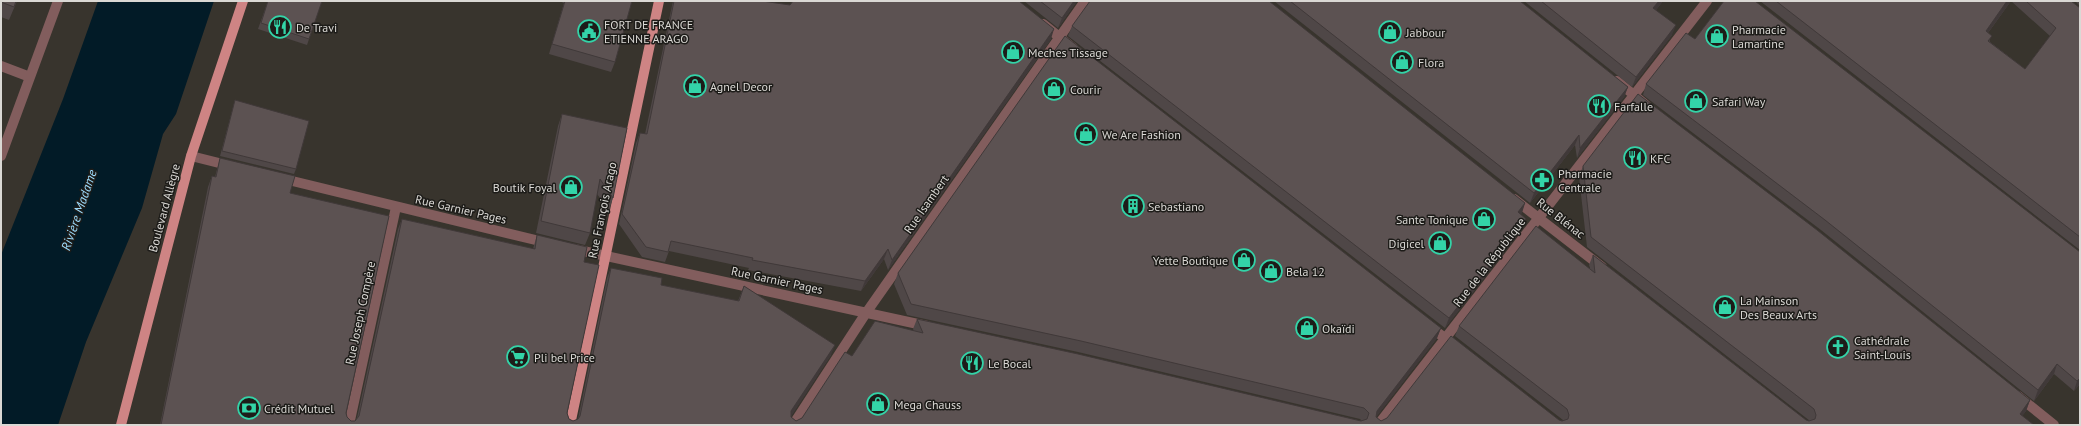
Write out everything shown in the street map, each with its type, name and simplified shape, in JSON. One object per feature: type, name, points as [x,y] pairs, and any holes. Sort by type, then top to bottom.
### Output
[{"type":"main road","name":"Boulevard Allègre","points":[[121,425],[191,156],[243,1]]},
{"type":"main road","name":"Rue François Arago","points":[[570,425],[659,1]]},
{"type":"street","points":[[1,156],[58,1]]},
{"type":"street","name":"Rue Isambert","points":[[793,425],[866,313],[1085,1]]},
{"type":"street","name":"Rue de la République","points":[[1378,425],[1540,219],[1707,1]]},
{"type":"street","points":[[1036,19],[1084,56]]},
{"type":"street","points":[[1,66],[30,77]]},
{"type":"street","points":[[1608,74],[1652,110]]},
{"type":"street","points":[[191,156],[244,170]]},
{"type":"street","name":"Rue Garnier Pages","points":[[267,175],[605,256],[936,328]]},
{"type":"street","name":"Rue Blénac","points":[[1507,193],[1610,273]]},
{"type":"street","name":"Rue Joseph Compère","points":[[349,425],[396,207]]},
{"type":"street","points":[[1423,320],[1467,355]]},
{"type":"street","points":[[2012,391],[2054,425]]},
{"type":"water","name":"Rivière Madame","points":[[98,1],[214,1],[176,114],[163,134],[142,208],[86,342],[58,425],[1,425],[1,255],[63,99]]},
{"type":"building","points":[[1,1],[16,1],[14,7]]},
{"type":"building","points":[[268,1],[322,1],[309,39],[261,23]]},
{"type":"building","name":"FORT DE FRANCE ETIENNE ARAGO","points":[[565,1],[632,1],[615,62],[552,44]]},
{"type":"building","points":[[674,1],[762,1],[790,5],[793,1],[1019,1],[1054,29],[892,260],[888,249],[865,281],[752,260],[753,258],[671,241],[668,252],[646,247],[622,214],[640,133],[647,134]]},
{"type":"building","points":[[1040,1],[1074,1],[1062,18]]},
{"type":"building","points":[[1090,1],[1269,1],[1525,203],[1518,212],[1526,219],[1449,318],[1072,26]]},
{"type":"building","points":[[1290,1],[1520,1],[1628,87],[1580,148],[1579,135],[1534,193]]},
{"type":"building","points":[[1541,1],[1659,1],[1653,8],[1676,25],[1636,77]]},
{"type":"building","points":[[1724,1],[1755,1],[2080,252],[2080,378],[2077,381],[2057,364],[2038,390],[1825,220],[1646,84],[1686,33],[1695,39]]},
{"type":"building","points":[[1776,1],[2007,1],[1986,31],[1992,36],[1988,41],[2025,69],[2056,28],[2026,1],[2071,1],[2080,8],[2080,237]]},
{"type":"building","points":[[1065,36],[1441,328],[1377,411],[1376,417],[1381,421],[1387,418],[1451,336],[1559,420],[1562,421],[1568,419],[1569,415],[1567,409],[1459,326],[1536,226],[1595,273],[1593,255],[1806,420],[1809,421],[1815,419],[1816,415],[1814,409],[1591,237],[1583,166],[1638,94],[1817,230],[2030,400],[2020,414],[2034,425],[161,425],[212,176],[216,177],[220,158],[295,176],[290,193],[389,216],[346,413],[347,417],[351,421],[355,421],[359,416],[402,219],[535,249],[537,235],[587,247],[584,262],[599,265],[567,413],[569,419],[573,421],[578,419],[580,416],[611,268],[662,278],[661,285],[739,301],[744,286],[835,345],[791,411],[791,417],[796,421],[802,418],[845,352],[852,356],[875,321],[923,333],[917,319],[1078,354],[1361,421],[1367,419],[1369,413],[1364,408],[1081,341],[911,304],[898,273]]},
{"type":"building","points":[[235,100],[309,121],[296,169],[222,151]]},
{"type":"building","name":"Boutik Foyal","points":[[562,114],[627,128],[613,198],[600,179],[590,233],[541,221]]},
{"type":"place","name":"De Travi","points":[[280,27]]},
{"type":"place","name":"FORT DE FRANCE ETIENNE ARAGO","points":[[589,31]]},
{"type":"place","name":"Jabbour","points":[[1390,32]]},
{"type":"place","name":"Pharmacie Lamartine","points":[[1717,36]]},
{"type":"place","name":"Meches Tissage","points":[[1013,52]]},
{"type":"place","name":"Flora","points":[[1402,62]]},
{"type":"place","name":"Agnel Decor","points":[[695,86]]},
{"type":"place","name":"Courir","points":[[1054,89]]},
{"type":"place","name":"Safari Way","points":[[1696,101]]},
{"type":"place","name":"Farfalle","points":[[1599,106]]},
{"type":"place","name":"We Are Fashion","points":[[1086,134]]},
{"type":"place","name":"KFC","points":[[1635,158]]},
{"type":"place","name":"Pharmacie Centrale","points":[[1542,180]]},
{"type":"place","name":"Boutik Foyal","points":[[571,187]]},
{"type":"place","name":"Sebastiano","points":[[1133,206]]},
{"type":"place","name":"Sante Tonique","points":[[1484,219]]},
{"type":"place","name":"Digicel","points":[[1440,243]]},
{"type":"place","name":"Yette Boutique","points":[[1244,260]]},
{"type":"place","name":"Bela 12","points":[[1271,271]]},
{"type":"place","name":"La Mainson Des Beaux Arts","points":[[1725,307]]},
{"type":"place","name":"Okaïdi","points":[[1307,328]]},
{"type":"place","name":"Cathédrale Saint-Louis","points":[[1838,347]]},
{"type":"place","name":"Pli bel Price","points":[[518,357]]},
{"type":"place","name":"Le Bocal","points":[[972,363]]},
{"type":"place","name":"Mega Chauss","points":[[878,404]]},
{"type":"place","name":"Crédit Mutuel","points":[[249,408]]}]
